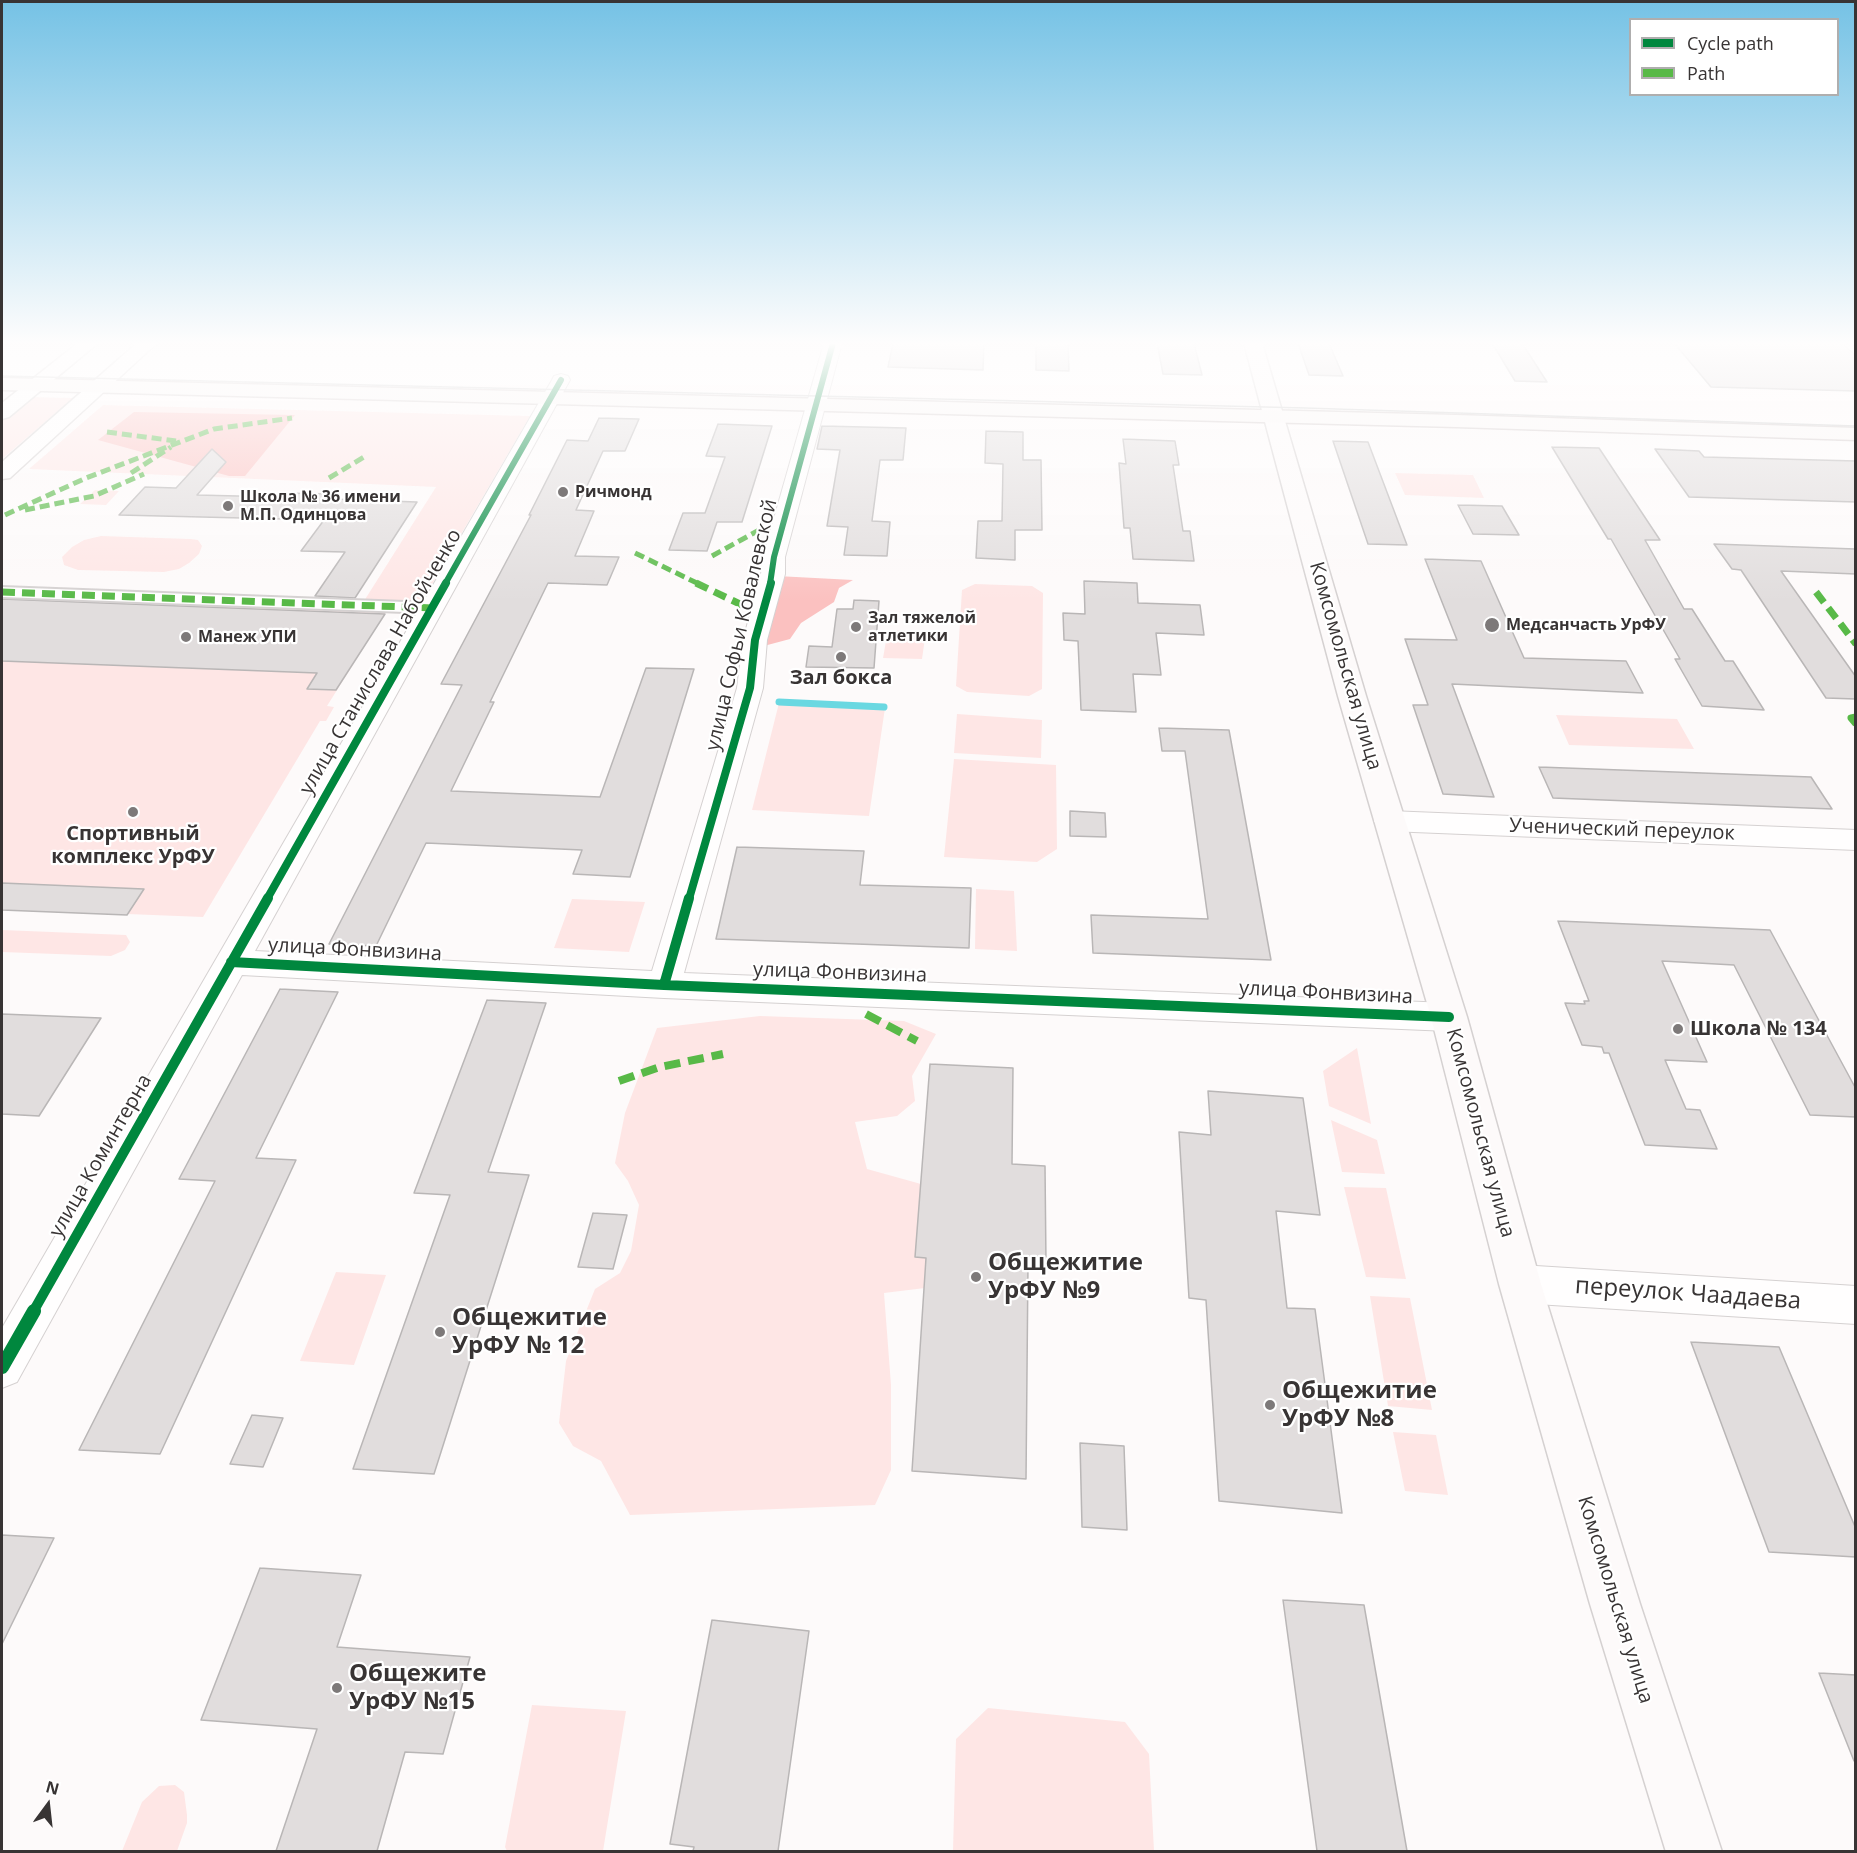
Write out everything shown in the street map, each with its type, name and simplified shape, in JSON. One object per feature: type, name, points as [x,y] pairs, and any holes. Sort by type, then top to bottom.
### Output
[{"type":"main road","name":"Комсомольская улица","points":[[1277,429],[1389,821],[1449,1017],[1491,1167],[1520,1284],[1615,1604],[1694,1851]]},
{"type":"main road","points":[[1758,429],[1856,434]]},
{"type":"street","points":[[2,473],[52,429]]},
{"type":"street","name":"улица Станислава Набойченко","points":[[231,962],[533,429]]},
{"type":"street","name":"улица Софьи Ковалевской","points":[[664,985],[750,688],[755,640],[773,573],[774,558],[810,429]]},
{"type":"street","points":[[2,592],[432,608]]},
{"type":"street","name":"Ученический переулок","points":[[1389,821],[1856,840]]},
{"type":"street","name":"улица Фонвизина","points":[[231,962],[664,985],[1449,1017]]},
{"type":"street","name":"улица Коминтерна","points":[[2,1367],[231,962]]},
{"type":"street","name":"переулок Чаадаева","points":[[1520,1284],[1856,1305]]},
{"type":"shaded area","points":[[2,429],[36,429],[2,459]]},
{"type":"shaded area","points":[[75,429],[522,429],[422,601],[364,601],[436,487],[29,469]]},
{"type":"shaded area","points":[[112,429],[283,429],[245,476],[229,476],[98,440]]},
{"type":"shaded area","points":[[1395,473],[1473,475],[1484,498],[1405,495]]},
{"type":"shaded area","points":[[95,490],[119,491],[106,505],[80,504]]},
{"type":"shaded area","points":[[101,536],[191,539],[198,540],[202,546],[199,554],[189,563],[179,569],[164,572],[78,570],[64,565],[62,557],[72,547],[84,540]]},
{"type":"shaded area","points":[[777,576],[853,580],[839,588],[834,602],[801,623],[790,639],[760,647]]},
{"type":"shaded area","points":[[975,584],[1032,586],[1043,593],[1042,689],[1029,696],[967,692],[956,686],[962,590]]},
{"type":"shaded area","name":"Спортивный комплекс УрФУ","points":[[2,598],[386,612],[327,706],[334,707],[326,721],[320,721],[203,917],[2,909]]},
{"type":"shaded area","points":[[888,630],[926,631],[922,659],[883,658]]},
{"type":"shaded area","points":[[779,703],[885,708],[869,816],[752,810]]},
{"type":"shaded area","points":[[957,714],[1042,720],[1041,758],[954,753]]},
{"type":"shaded area","points":[[1556,715],[1677,719],[1694,749],[1569,745]]},
{"type":"shaded area","points":[[954,759],[1056,765],[1057,849],[1037,862],[944,857]]},
{"type":"shaded area","points":[[976,889],[1014,891],[1017,951],[975,949]]},
{"type":"shaded area","points":[[572,899],[645,902],[629,952],[554,948]]},
{"type":"shaded area","points":[[2,930],[126,935],[130,942],[125,950],[111,956],[2,952]]},
{"type":"shaded area","points":[[760,1016],[904,1021],[936,1034],[912,1076],[915,1101],[897,1116],[855,1122],[867,1169],[921,1184],[915,1257],[927,1258],[925,1288],[884,1293],[891,1385],[891,1470],[875,1505],[630,1515],[601,1461],[573,1446],[559,1423],[566,1361],[595,1289],[620,1273],[631,1251],[639,1205],[628,1181],[615,1163],[625,1113],[657,1028]]},
{"type":"shaded area","points":[[1357,1048],[1371,1124],[1329,1106],[1323,1071]]},
{"type":"shaded area","points":[[1331,1120],[1377,1140],[1385,1174],[1342,1172]]},
{"type":"shaded area","points":[[1344,1187],[1386,1188],[1406,1279],[1366,1277]]},
{"type":"shaded area","points":[[336,1272],[386,1275],[354,1365],[300,1361]]},
{"type":"shaded area","points":[[1370,1296],[1410,1298],[1432,1410],[1388,1406]]},
{"type":"shaded area","points":[[1393,1432],[1436,1435],[1448,1495],[1405,1491]]},
{"type":"shaded area","points":[[532,1705],[626,1711],[603,1851],[507,1851],[505,1847]]},
{"type":"shaded area","points":[[988,1708],[1125,1722],[1149,1754],[1154,1851],[953,1851],[956,1739]]},
{"type":"shaded area","points":[[175,1785],[184,1792],[187,1815],[187,1823],[177,1851],[122,1851],[142,1802],[159,1786]]},
{"type":"building","points":[[594,429],[634,429],[625,451],[603,451],[576,510],[594,511],[575,556],[619,557],[607,585],[548,583],[490,702],[494,702],[451,791],[600,797],[646,668],[694,669],[630,877],[573,874],[582,850],[426,843],[376,946],[329,944],[462,685],[441,684],[531,515],[529,515],[567,440],[588,441]]},
{"type":"building","points":[[716,429],[771,429],[742,522],[717,522],[707,551],[669,550],[683,513],[705,513],[725,457],[706,456]]},
{"type":"building","points":[[821,429],[906,429],[903,460],[880,460],[872,521],[890,522],[887,556],[844,555],[848,527],[827,526],[840,450],[817,449]]},
{"type":"building","points":[[986,431],[1023,432],[1023,460],[1041,460],[1042,530],[1015,530],[1015,560],[976,558],[978,521],[1002,521],[1003,464],[985,463]]},
{"type":"building","points":[[1123,439],[1175,441],[1179,465],[1173,465],[1183,531],[1190,531],[1194,561],[1133,559],[1130,528],[1124,528],[1119,463],[1126,464]]},
{"type":"building","points":[[1333,441],[1368,442],[1407,545],[1368,544]]},
{"type":"building","points":[[1552,447],[1599,448],[1660,540],[1645,540],[1684,609],[1692,609],[1725,661],[1733,661],[1764,710],[1702,706],[1675,659],[1680,659],[1611,539],[1608,539]]},
{"type":"building","points":[[212,449],[226,462],[197,495],[279,497],[282,493],[336,494],[332,499],[417,502],[355,598],[315,596],[345,552],[301,551],[324,520],[119,515],[145,487],[176,488]]},
{"type":"building","points":[[1655,449],[1699,451],[1704,457],[1856,461],[1856,502],[1689,497]]},
{"type":"building","points":[[1458,505],[1502,506],[1519,535],[1473,534]]},
{"type":"building","points":[[1714,544],[1856,549],[1856,574],[1781,571],[1856,677],[1856,699],[1826,698],[1741,570],[1732,569]]},
{"type":"building","points":[[1425,559],[1481,561],[1524,658],[1626,661],[1643,693],[1452,684],[1494,797],[1443,794],[1413,705],[1428,705],[1405,639],[1457,640]]},
{"type":"building","points":[[1084,581],[1137,583],[1138,603],[1200,605],[1204,635],[1156,633],[1161,675],[1133,674],[1136,712],[1081,710],[1078,641],[1064,640],[1063,613],[1085,614]]},
{"type":"building","name":"Манеж УПИ","points":[[2,599],[385,614],[336,690],[307,689],[317,673],[2,661]]},
{"type":"building","points":[[854,600],[879,601],[874,668],[806,667],[809,646],[832,647],[837,609],[853,609]]},
{"type":"building","points":[[1159,728],[1229,730],[1271,960],[1093,953],[1091,915],[1208,919],[1185,751],[1162,751]]},
{"type":"building","points":[[1539,767],[1811,777],[1832,809],[1553,798]]},
{"type":"building","points":[[1070,811],[1105,813],[1106,837],[1070,836]]},
{"type":"building","points":[[737,847],[864,851],[860,885],[971,888],[969,948],[716,939]]},
{"type":"building","points":[[2,883],[144,889],[127,915],[2,910]]},
{"type":"building","points":[[1558,921],[1770,930],[1856,1089],[1856,1117],[1810,1115],[1734,965],[1662,961],[1707,1062],[1665,1060],[1686,1109],[1700,1110],[1717,1149],[1645,1145],[1609,1053],[1604,1053],[1602,1047],[1582,1045],[1565,1003],[1585,1004],[1584,1001],[1589,1001]]},
{"type":"building","points":[[280,989],[338,992],[256,1158],[296,1160],[160,1454],[79,1450],[215,1181],[179,1179]]},
{"type":"building","name":"Общежитие УрФУ № 12","points":[[487,1000],[546,1003],[488,1172],[529,1175],[434,1474],[353,1469],[450,1195],[414,1193]]},
{"type":"building","points":[[2,1014],[101,1018],[39,1116],[2,1114]]},
{"type":"building","name":"Общежитие УрФУ №9","points":[[930,1064],[1013,1068],[1012,1164],[1045,1166],[1046,1264],[1028,1263],[1026,1479],[912,1471],[926,1258],[915,1257]]},
{"type":"building","name":"Общежитие УрФУ №8","points":[[1208,1091],[1303,1098],[1320,1215],[1276,1211],[1287,1308],[1315,1309],[1342,1513],[1219,1501],[1206,1300],[1189,1298],[1179,1132],[1211,1135]]},
{"type":"building","points":[[593,1213],[627,1215],[613,1269],[578,1267]]},
{"type":"building","points":[[1691,1342],[1779,1347],[1856,1529],[1856,1557],[1769,1552]]},
{"type":"building","points":[[252,1415],[283,1418],[263,1467],[230,1464]]},
{"type":"building","points":[[1080,1443],[1124,1446],[1127,1530],[1082,1527]]},
{"type":"building","points":[[2,1535],[54,1538],[2,1644]]},
{"type":"building","name":"Общежите УрФУ №15","points":[[260,1568],[361,1575],[337,1647],[470,1657],[443,1754],[405,1752],[377,1851],[276,1851],[317,1729],[201,1720]]},
{"type":"building","points":[[1283,1600],[1364,1605],[1407,1851],[1317,1851]]},
{"type":"building","points":[[712,1620],[809,1631],[778,1851],[693,1851],[694,1847],[670,1844]]},
{"type":"building","points":[[1819,1673],[1856,1675],[1856,1761],[1854,1761]]},
{"type":"waterway","points":[[779,702],[884,707]]},
{"type":"marked path","points":[[5,515],[86,478],[213,429]]},
{"type":"marked path","points":[[107,432],[176,441]]},
{"type":"marked path","points":[[131,473],[171,447]]},
{"type":"marked path","points":[[329,478],[364,457]]},
{"type":"marked path","points":[[25,510],[94,496],[144,474]]},
{"type":"marked path","points":[[712,556],[761,529]]},
{"type":"marked path","points":[[635,553],[742,605]]},
{"type":"marked path","points":[[2,592],[432,608]]},
{"type":"marked path","points":[[1816,592],[1856,644]]},
{"type":"marked path","points":[[1856,717],[1851,718],[1856,724]]},
{"type":"marked path","points":[[866,1014],[917,1041]]},
{"type":"marked path","points":[[619,1081],[660,1067],[723,1054]]},
{"type":"cycle path","points":[[2,1367],[533,429]]},
{"type":"cycle path","points":[[664,985],[750,688],[755,640],[773,574],[774,557],[809,429]]},
{"type":"cycle path","points":[[231,962],[664,985],[1449,1017]]},
{"type":"place","name":"Ричмонд","points":[[563,492]]},
{"type":"place","name":"Школа № 36 имени М.П. Одинцова","points":[[228,506]]},
{"type":"place","name":"Медсанчасть УрФУ","points":[[1492,625]]},
{"type":"place","name":"Зал тяжелой атлетики","points":[[856,627]]},
{"type":"place","name":"Манеж УПИ","points":[[186,637]]},
{"type":"place","name":"Зал бокса","points":[[841,657]]},
{"type":"place","name":"Спортивный комплекс УрФУ","points":[[133,812]]},
{"type":"place","name":"Школа № 134","points":[[1678,1029]]},
{"type":"place","name":"Общежитие УрФУ №9","points":[[976,1277]]},
{"type":"place","name":"Общежитие УрФУ № 12","points":[[440,1332]]},
{"type":"place","name":"Общежитие УрФУ №8","points":[[1270,1405]]},
{"type":"place","name":"Общежите УрФУ №15","points":[[337,1688]]}]
